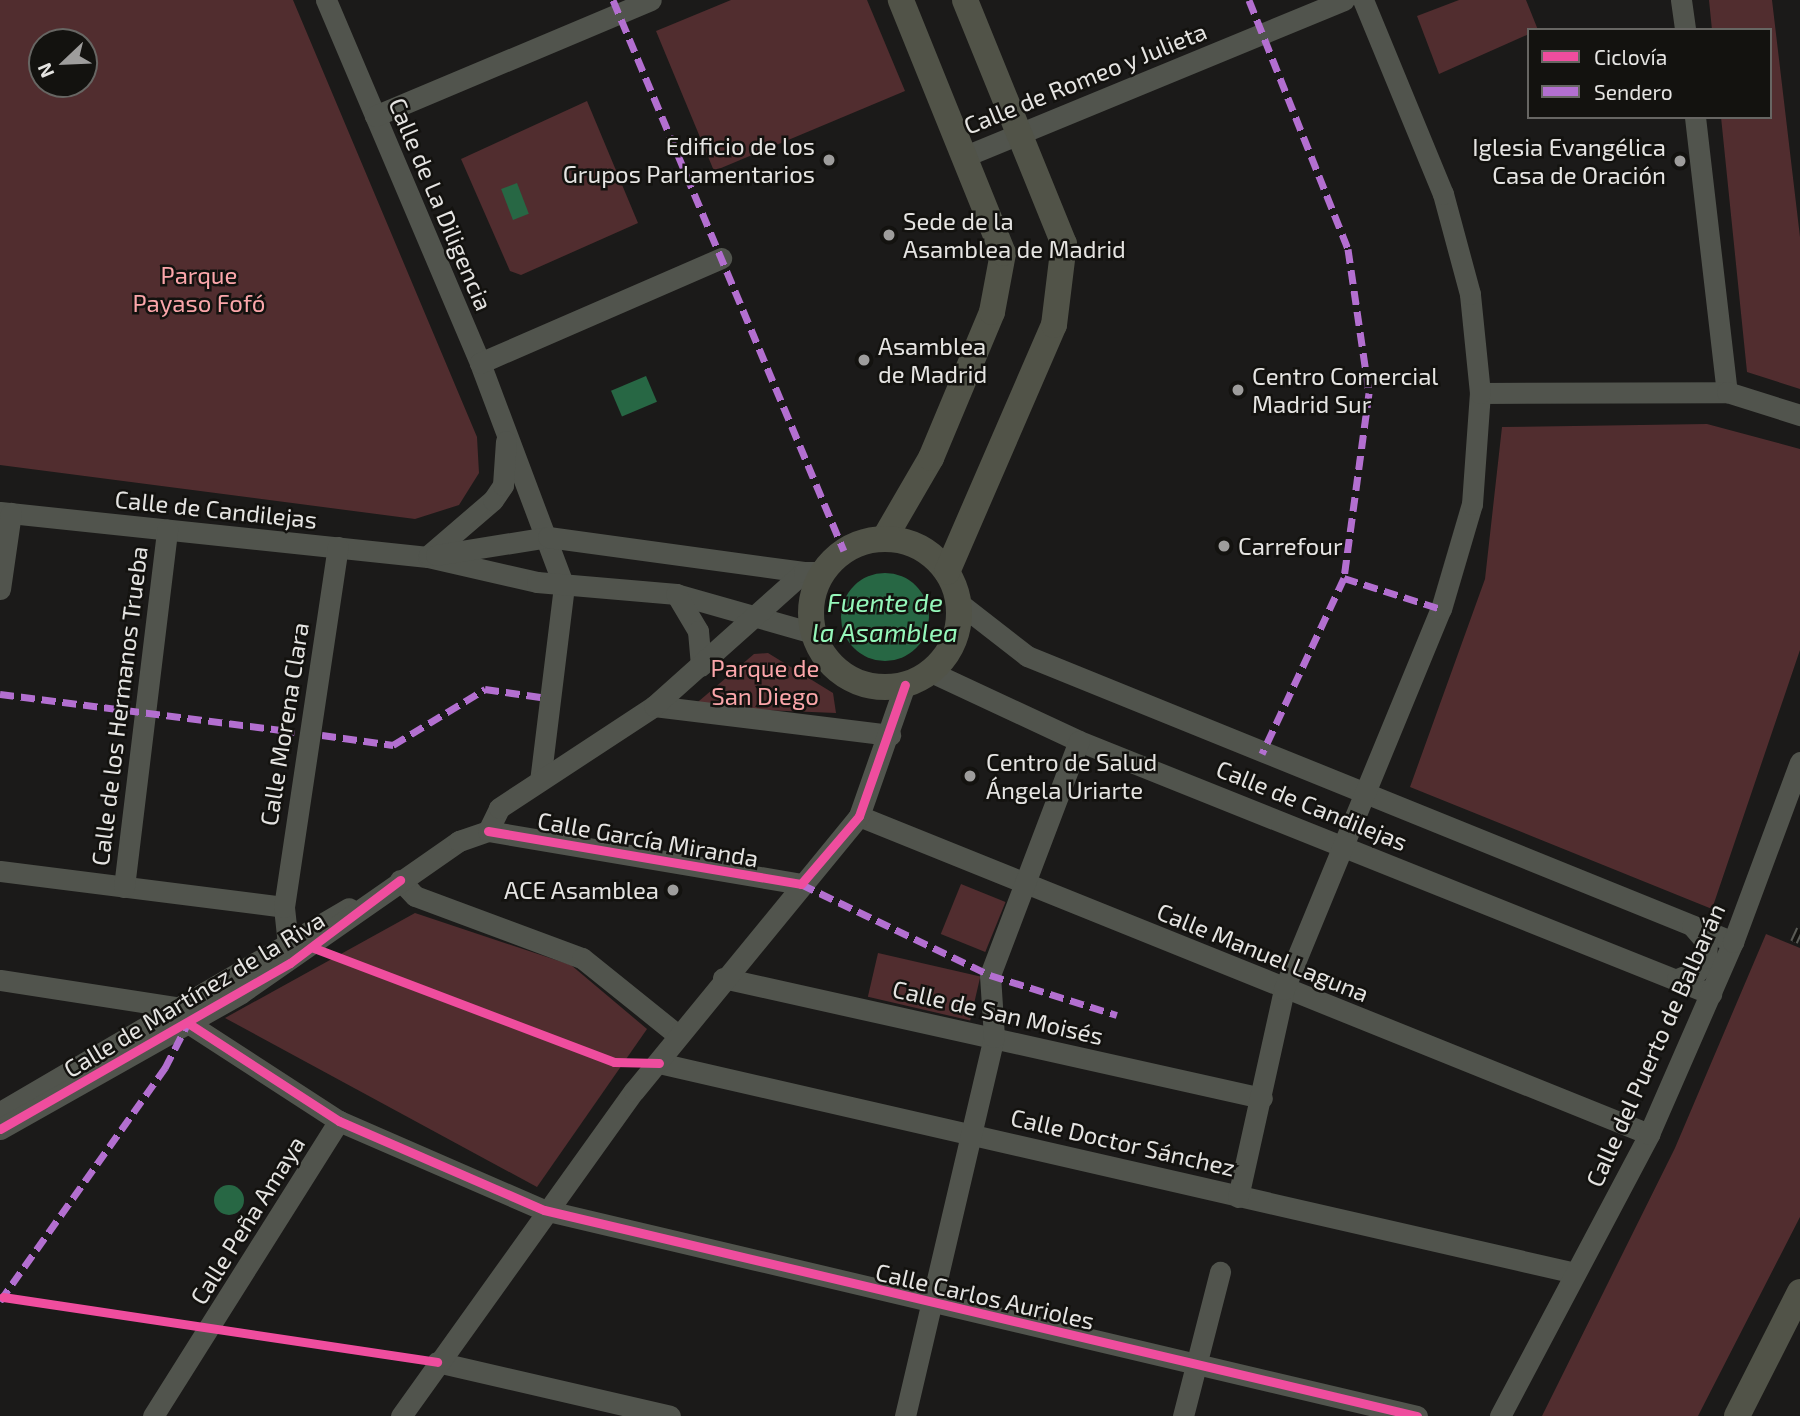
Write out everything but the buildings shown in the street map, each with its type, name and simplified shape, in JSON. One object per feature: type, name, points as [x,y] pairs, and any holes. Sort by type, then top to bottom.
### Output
[{"type":"main road","points":[[884,539],[931,458],[992,312],[1003,253],[901,0]]},
{"type":"main road","points":[[947,572],[1054,325],[1064,244],[1022,133],[965,0]]},
{"type":"main road","points":[[884,539],[921,548],[947,572],[959,603],[957,632],[931,672],[905,685],[877,688],[850,680],[826,659],[813,633],[811,606],[814,572],[844,551],[884,539]]},
{"type":"main road","points":[[1737,1416],[1800,1292]]},
{"type":"street","name":"Calle de La Diligencia","points":[[326,0],[480,363],[548,537],[564,586],[540,781]]},
{"type":"street","points":[[375,116],[651,0]]},
{"type":"street","name":"Calle de Romeo y Julieta","points":[[963,157],[1344,0]]},
{"type":"street","points":[[1238,1197],[1284,989],[1347,847],[1364,797],[1441,609],[1472,503],[1480,393],[1470,294],[1443,194],[1363,0]]},
{"type":"street","points":[[1681,0],[1685,28]]},
{"type":"street","points":[[1695,119],[1727,392]]},
{"type":"street","points":[[480,363],[721,258]]},
{"type":"street","points":[[1480,393],[1727,392],[1800,415]]},
{"type":"street","name":"Calle de La Diligencia","points":[[428,557],[493,500],[503,485],[506,430]]},
{"type":"street","points":[[0,589],[5,513]]},
{"type":"street","name":"Calle de Candilejas","points":[[5,513],[428,557],[564,586],[676,594],[753,621],[813,633]]},
{"type":"street","name":"Calle de los Hermanos Trueba","points":[[124,887],[166,530]]},
{"type":"street","name":"Calle de Candilejas","points":[[428,557],[548,537],[814,572]]},
{"type":"street","name":"Calle Morena Clara","points":[[290,963],[284,908],[338,547]]},
{"type":"street","points":[[488,831],[499,808],[654,706],[814,572]]},
{"type":"street","points":[[676,594],[698,631],[701,666]]},
{"type":"street","name":"Calle de Candilejas","points":[[959,603],[1027,656],[1364,797],[1733,942]]},
{"type":"street","name":"Calle de Candilejas","points":[[931,672],[1079,741],[1712,994]]},
{"type":"street","points":[[401,1416],[544,1210],[723,978],[859,816],[890,735],[905,685]]},
{"type":"street","points":[[654,706],[890,735]]},
{"type":"street","points":[[905,1416],[994,1037],[990,975],[1079,741]]},
{"type":"street","name":"Calle del Puerto de Balbarán","points":[[1500,1416],[1649,1134],[1712,994],[1800,762]]},
{"type":"street","name":"Calle Manuel Laguna","points":[[859,816],[1649,1134]]},
{"type":"street","name":"Calle de Martínez de la Riva","points":[[0,1112],[118,1043],[241,993],[290,963],[400,880],[459,841],[488,831]]},
{"type":"street","name":"Calle García Miranda","points":[[488,831],[801,884]]},
{"type":"street","name":"Calle de los Hermanos Trueba","points":[[0,872],[284,908]]},
{"type":"street","points":[[400,880],[415,897],[582,958],[679,1036]]},
{"type":"street","name":"Calle de Martínez de la Riva","points":[[0,1129],[182,1017],[287,942],[400,880]]},
{"type":"street","points":[[1677,979],[1698,971],[1706,958],[1706,943],[1692,926]]},
{"type":"street","name":"Calle de San Moisés","points":[[723,978],[1262,1098]]},
{"type":"street","points":[[0,980],[182,1017]]},
{"type":"street","name":"Calle Carlos Aurioles","points":[[182,1017],[339,1121],[544,1210],[1417,1416]]},
{"type":"street","name":"Calle Doctor Sánchez","points":[[659,1063],[1575,1273]]},
{"type":"street","name":"Calle Peña Amaya","points":[[153,1416],[339,1121]]},
{"type":"street","points":[[1183,1416],[1220,1272]]},
{"type":"street","points":[[437,1362],[670,1416]]},
{"type":"green space","name":"Parque Payaso Fofó","points":[[0,0],[293,0],[477,437],[479,473],[459,505],[415,519],[0,465]]},
{"type":"green space","points":[[731,0],[867,0],[905,91],[714,171],[656,31]]},
{"type":"green space","points":[[1459,0],[1526,0],[1537,28],[1527,28],[1527,35],[1439,74],[1417,16]]},
{"type":"green space","points":[[1709,0],[1772,0],[1800,237],[1800,389],[1747,372],[1721,119],[1772,119],[1772,28],[1712,28]]},
{"type":"green space","points":[[587,101],[638,223],[521,275],[510,271],[461,159]]},
{"type":"green space","points":[[1707,424],[1800,449],[1800,650],[1712,909],[1410,787],[1485,579],[1502,427]]},
{"type":"green space","name":"Parque de San Diego","points":[[768,653],[833,693],[836,713],[692,707],[754,654]]},
{"type":"green space","points":[[961,884],[1006,902],[985,952],[941,934]]},
{"type":"green space","points":[[415,913],[571,965],[647,1029],[537,1187],[225,1018]]},
{"type":"green space","points":[[1766,934],[1800,948],[1800,1217],[1698,1416],[1542,1416],[1675,1148]]},
{"type":"green space","points":[[878,953],[980,977],[970,1020],[868,997]]},
{"type":"water","points":[[517,183],[529,214],[513,220],[501,189]]},
{"type":"water","points":[[646,376],[657,402],[622,417],[611,391]]},
{"type":"water","name":"Fuente de la Asamblea","points":[[876,573],[894,573],[910,580],[922,592],[929,608],[929,626],[922,642],[910,654],[894,661],[876,661],[860,654],[848,642],[841,626],[841,608],[848,592],[860,580]]},
{"type":"water","points":[[229,1185],[240,1189],[244,1200],[240,1211],[229,1215],[218,1211],[214,1200],[218,1189]]},
{"type":"railway","points":[[1794,942],[1800,929]]},
{"type":"marked path","points":[[613,0],[844,551]]},
{"type":"marked path","points":[[1249,0],[1348,249],[1369,393],[1344,578],[1262,754]]},
{"type":"marked path","points":[[1344,578],[1441,609]]},
{"type":"marked path","points":[[322,735],[393,745],[485,689],[540,697]]},
{"type":"marked path","points":[[0,694],[295,732]]},
{"type":"marked path","points":[[801,884],[990,975],[1117,1015]]},
{"type":"marked path","points":[[0,1301],[165,1068],[188,1023]]},
{"type":"cycle path","points":[[488,831],[801,884],[859,816],[905,685]]},
{"type":"cycle path","points":[[0,1129],[290,963],[400,880]]},
{"type":"cycle path","points":[[314,948],[614,1062],[659,1063]]},
{"type":"cycle path","points":[[188,1023],[339,1121],[544,1210],[1417,1416]]},
{"type":"cycle path","points":[[3,1297],[437,1362]]},
{"type":"place","name":"Edificio de los Grupos Parlamentarios","points":[[829,160]]},
{"type":"place","name":"Iglesia Evangélica Casa de Oración","points":[[1680,161]]},
{"type":"place","name":"Sede de la Asamblea de Madrid","points":[[889,235]]},
{"type":"place","name":"Asamblea de Madrid","points":[[864,360]]},
{"type":"place","name":"Centro Comercial Madrid Sur","points":[[1238,390]]},
{"type":"place","name":"Carrefour","points":[[1224,546]]},
{"type":"place","name":"Centro de Salud Ángela Uriarte","points":[[970,776]]},
{"type":"place","name":"ACE Asamblea","points":[[673,890]]}]
